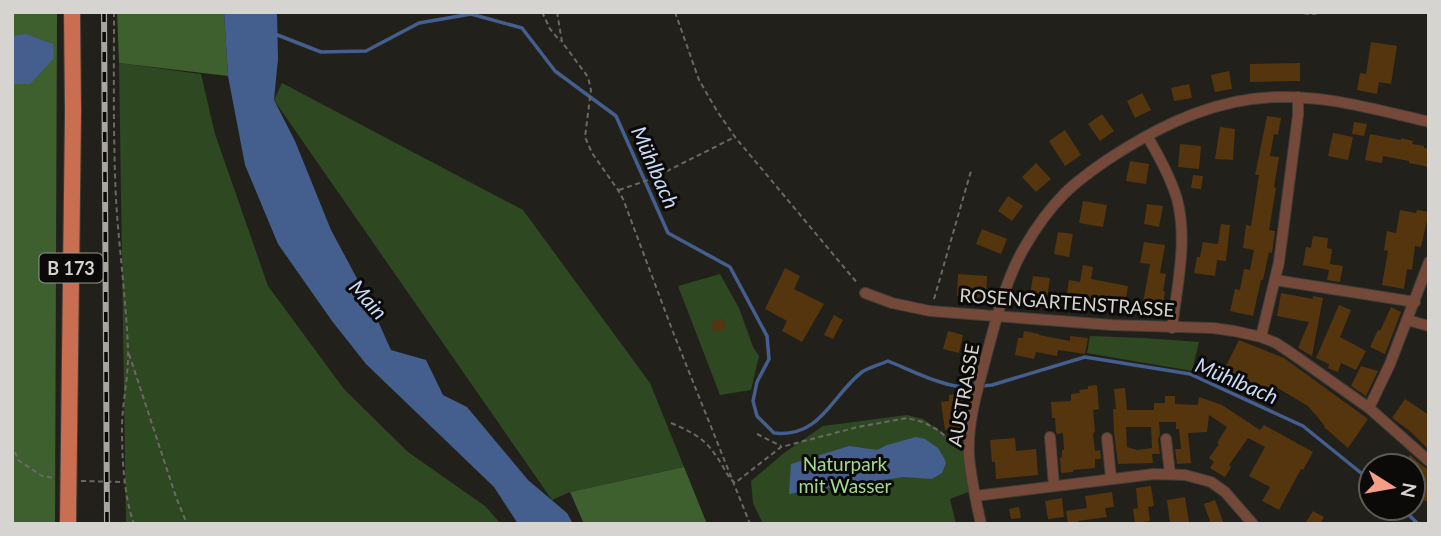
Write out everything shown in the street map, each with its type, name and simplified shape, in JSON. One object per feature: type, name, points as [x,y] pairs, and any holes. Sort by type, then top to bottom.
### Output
[{"type":"main road","name":"B 173","points":[[68,524],[72,12]]},
{"type":"street","points":[[1261,337],[1275,280],[1298,115],[1298,97]]},
{"type":"street","name":"AUSTRASSE","points":[[981,524],[969,455],[982,373],[997,315],[1012,273],[1024,247],[1065,193],[1082,178],[1147,136],[1182,119],[1221,105],[1252,99],[1316,97],[1429,122]]},
{"type":"street","points":[[1147,136],[1170,179],[1180,218],[1182,244],[1172,328]]},
{"type":"street","points":[[1369,408],[1390,364],[1429,262]]},
{"type":"street","points":[[1275,280],[1415,302]]},
{"type":"street","name":"ROSENGARTENSTRASSE","points":[[865,293],[908,307],[930,310],[1102,325],[1213,328],[1261,337],[1276,343],[1369,408],[1429,461]]},
{"type":"street","points":[[1407,320],[1429,326]]},
{"type":"street","points":[[1050,437],[1054,486]]},
{"type":"street","points":[[1107,438],[1111,478]]},
{"type":"street","points":[[1166,439],[1170,474]]},
{"type":"street","points":[[975,496],[1111,478],[1185,475],[1211,482],[1225,492],[1253,524]]},
{"type":"path","points":[[114,12],[114,156],[128,350],[128,378],[122,427],[126,482],[134,524]]},
{"type":"path","points":[[542,12],[550,29],[588,78],[590,90],[585,137],[592,153],[618,190],[750,524]]},
{"type":"path","points":[[557,12],[562,42]]},
{"type":"path","points":[[675,12],[699,80],[717,111],[865,293]]},
{"type":"path","points":[[1287,12],[1325,12]]},
{"type":"path","points":[[618,190],[651,178],[736,136]]},
{"type":"path","points":[[930,310],[971,171]]},
{"type":"path","points":[[128,350],[187,524]]},
{"type":"path","points":[[735,483],[781,447],[858,427],[907,418],[923,422],[937,430],[969,455]]},
{"type":"path","points":[[671,423],[704,440],[728,478],[735,483]]},
{"type":"path","points":[[757,434],[781,447]]},
{"type":"path","points":[[12,444],[18,460],[42,476],[68,480],[126,482]]},
{"type":"green space","points":[[12,12],[57,12],[55,524],[12,524]]},
{"type":"green space","points":[[117,12],[224,12],[228,76],[119,63]]},
{"type":"green space","points":[[119,63],[201,74],[215,134],[268,286],[344,389],[408,452],[485,506],[501,524],[126,524]]},
{"type":"green space","points":[[282,83],[523,210],[650,383],[684,467],[570,492],[552,500],[274,100]]},
{"type":"green space","points":[[720,274],[739,308],[759,356],[751,390],[720,395],[678,286]]},
{"type":"green space","points":[[1090,336],[1199,342],[1192,371],[1087,353]]},
{"type":"green space","name":"Naturpark mit Wasser","points":[[907,415],[923,419],[966,449],[971,491],[950,499],[956,524],[763,524],[753,503],[751,481],[784,453],[823,426]]},
{"type":"green space","points":[[684,467],[707,524],[584,524],[570,492]]},
{"type":"water","points":[[224,12],[277,12],[278,59],[274,100],[295,141],[331,230],[368,299],[391,350],[426,360],[443,395],[467,407],[528,480],[567,513],[573,524],[518,524],[494,487],[366,364],[278,244],[245,165],[228,76]]},
{"type":"water","points":[[26,34],[53,44],[54,58],[30,84],[12,84],[12,36]]},
{"type":"water","points":[[916,437],[925,439],[938,448],[946,463],[942,473],[932,479],[903,477],[789,494],[791,464],[849,446],[877,450]]},
{"type":"building","points":[[1371,42],[1397,46],[1391,84],[1379,82],[1377,94],[1357,90],[1360,73],[1366,74]]},
{"type":"building","points":[[1300,63],[1300,81],[1250,82],[1250,64]]},
{"type":"building","points":[[1229,71],[1232,89],[1215,92],[1211,75]]},
{"type":"building","points":[[1189,84],[1192,98],[1174,101],[1171,88]]},
{"type":"building","points":[[1142,93],[1151,110],[1135,118],[1127,101]]},
{"type":"building","points":[[1102,114],[1114,131],[1100,141],[1088,124]]},
{"type":"building","points":[[1267,116],[1281,118],[1278,135],[1274,134],[1270,156],[1279,157],[1269,230],[1275,231],[1272,253],[1269,252],[1253,316],[1230,311],[1235,289],[1240,290],[1244,269],[1250,270],[1254,250],[1243,248],[1246,225],[1251,226],[1259,175],[1255,175]]},
{"type":"building","points":[[1354,122],[1367,124],[1364,136],[1352,134]]},
{"type":"building","points":[[1220,127],[1235,129],[1233,160],[1215,159]]},
{"type":"building","points":[[1065,130],[1081,155],[1065,166],[1049,141]]},
{"type":"building","points":[[1333,133],[1353,137],[1348,160],[1328,156]]},
{"type":"building","points":[[1370,134],[1401,138],[1424,146],[1429,149],[1429,167],[1383,156],[1382,163],[1365,160]]},
{"type":"building","points":[[1180,144],[1201,146],[1199,169],[1178,167]]},
{"type":"building","points":[[1130,161],[1149,164],[1146,184],[1126,181]]},
{"type":"building","points":[[1036,163],[1051,179],[1036,192],[1022,177]]},
{"type":"building","points":[[1193,175],[1203,176],[1201,189],[1191,188]]},
{"type":"building","points":[[1008,196],[1023,206],[1012,221],[998,211]]},
{"type":"building","points":[[1083,201],[1107,205],[1103,227],[1079,223]]},
{"type":"building","points":[[1147,204],[1163,206],[1159,227],[1144,224]]},
{"type":"building","points":[[1400,210],[1429,212],[1421,247],[1415,246],[1412,270],[1407,269],[1404,289],[1382,285],[1388,251],[1384,250],[1387,231],[1396,233]]},
{"type":"building","points":[[1221,224],[1230,225],[1226,261],[1217,260],[1215,276],[1194,273],[1203,242],[1218,244]]},
{"type":"building","points":[[982,229],[1007,239],[1001,254],[976,244]]},
{"type":"building","points":[[1058,232],[1073,234],[1069,257],[1054,254]]},
{"type":"building","points":[[1313,236],[1328,238],[1327,248],[1332,249],[1330,264],[1343,266],[1340,282],[1327,280],[1329,270],[1303,265],[1306,247],[1311,248]]},
{"type":"building","points":[[1144,242],[1165,245],[1160,273],[1166,274],[1162,312],[1142,308],[1150,264],[1140,263]]},
{"type":"building","points":[[1083,265],[1093,267],[1091,279],[1128,286],[1125,305],[1088,299],[1087,302],[1066,299],[1069,280],[1080,282]]},
{"type":"building","points":[[785,268],[800,276],[794,289],[824,304],[802,342],[782,331],[787,321],[765,309]]},
{"type":"building","points":[[958,274],[987,276],[986,298],[957,296]]},
{"type":"building","points":[[1033,276],[1050,278],[1047,298],[1030,295]]},
{"type":"building","points":[[1281,293],[1313,299],[1313,296],[1323,298],[1312,356],[1298,348],[1309,322],[1277,316]]},
{"type":"building","points":[[1339,305],[1351,310],[1340,337],[1366,351],[1356,370],[1341,363],[1338,372],[1316,358]]},
{"type":"building","points":[[1391,307],[1401,312],[1385,354],[1370,347]]},
{"type":"building","points":[[834,315],[843,320],[833,339],[824,335]]},
{"type":"building","points":[[722,318],[726,328],[714,332],[711,323]]},
{"type":"building","points":[[948,331],[963,335],[959,353],[943,349]]},
{"type":"building","points":[[1024,331],[1070,341],[1070,336],[1088,338],[1085,354],[1058,350],[1057,356],[1036,352],[1034,359],[1015,355],[1018,338],[1023,338]]},
{"type":"building","points":[[1239,340],[1284,358],[1368,419],[1348,448],[1324,427],[1308,406],[1271,384],[1264,398],[1220,378]]},
{"type":"building","points":[[1361,366],[1378,371],[1366,396],[1351,386]]},
{"type":"building","points":[[1097,385],[1099,409],[1093,410],[1093,433],[1095,451],[1100,450],[1101,459],[1095,459],[1095,468],[1061,473],[1063,433],[1056,432],[1051,402],[1071,401],[1071,394]]},
{"type":"building","points":[[1125,388],[1127,410],[1154,410],[1154,403],[1165,403],[1165,396],[1175,396],[1175,404],[1198,405],[1199,397],[1222,405],[1260,430],[1264,425],[1313,452],[1279,510],[1262,501],[1270,487],[1249,476],[1265,447],[1248,438],[1229,465],[1231,467],[1225,477],[1210,468],[1214,462],[1209,458],[1227,427],[1209,415],[1207,432],[1188,433],[1191,463],[1177,464],[1175,449],[1181,449],[1176,422],[1159,422],[1160,454],[1152,454],[1153,463],[1118,464],[1114,433],[1114,389]],"holes":[[[1126,427],[1151,427],[1152,448],[1137,450],[1127,447]]]},
{"type":"building","points":[[957,394],[957,399],[965,399],[966,406],[963,419],[959,419],[960,429],[945,430],[941,402],[949,401],[949,395]]},
{"type":"building","points":[[1405,399],[1429,415],[1429,450],[1392,418]]},
{"type":"building","points":[[1015,438],[1016,451],[1036,449],[1038,475],[996,479],[990,440]]},
{"type":"building","points":[[1427,468],[1429,469],[1427,501]]},
{"type":"building","points":[[1151,486],[1154,506],[1148,507],[1150,521],[1135,523],[1133,509],[1138,508],[1136,488]]},
{"type":"building","points":[[1112,492],[1114,507],[1105,508],[1107,517],[1068,524],[1066,511],[1087,508],[1085,496]]},
{"type":"building","points":[[1185,497],[1189,522],[1170,524],[1167,500]]},
{"type":"building","points":[[1062,498],[1064,517],[1048,519],[1045,501]]},
{"type":"building","points":[[1215,500],[1224,524],[1211,524],[1204,504]]},
{"type":"building","points":[[1019,507],[1021,518],[1011,519],[1009,509]]},
{"type":"building","points":[[1313,511],[1324,517],[1320,524],[1305,524]]},
{"type":"waterway","name":"Mühlbach","points":[[275,34],[321,52],[366,51],[419,23],[471,14],[522,28],[555,71],[616,116],[668,233],[730,267],[767,336],[769,359],[757,382],[753,401],[757,416],[774,433],[790,433],[803,429],[824,413],[862,372],[888,361],[942,383],[975,387]]},
{"type":"waterway","name":"Mühlbach","points":[[982,386],[1085,357],[1190,374],[1303,426],[1357,470]]},
{"type":"railway","points":[[104,12],[107,524]]},
{"type":"water label","name":"Main","points":[[369,299]]}]
